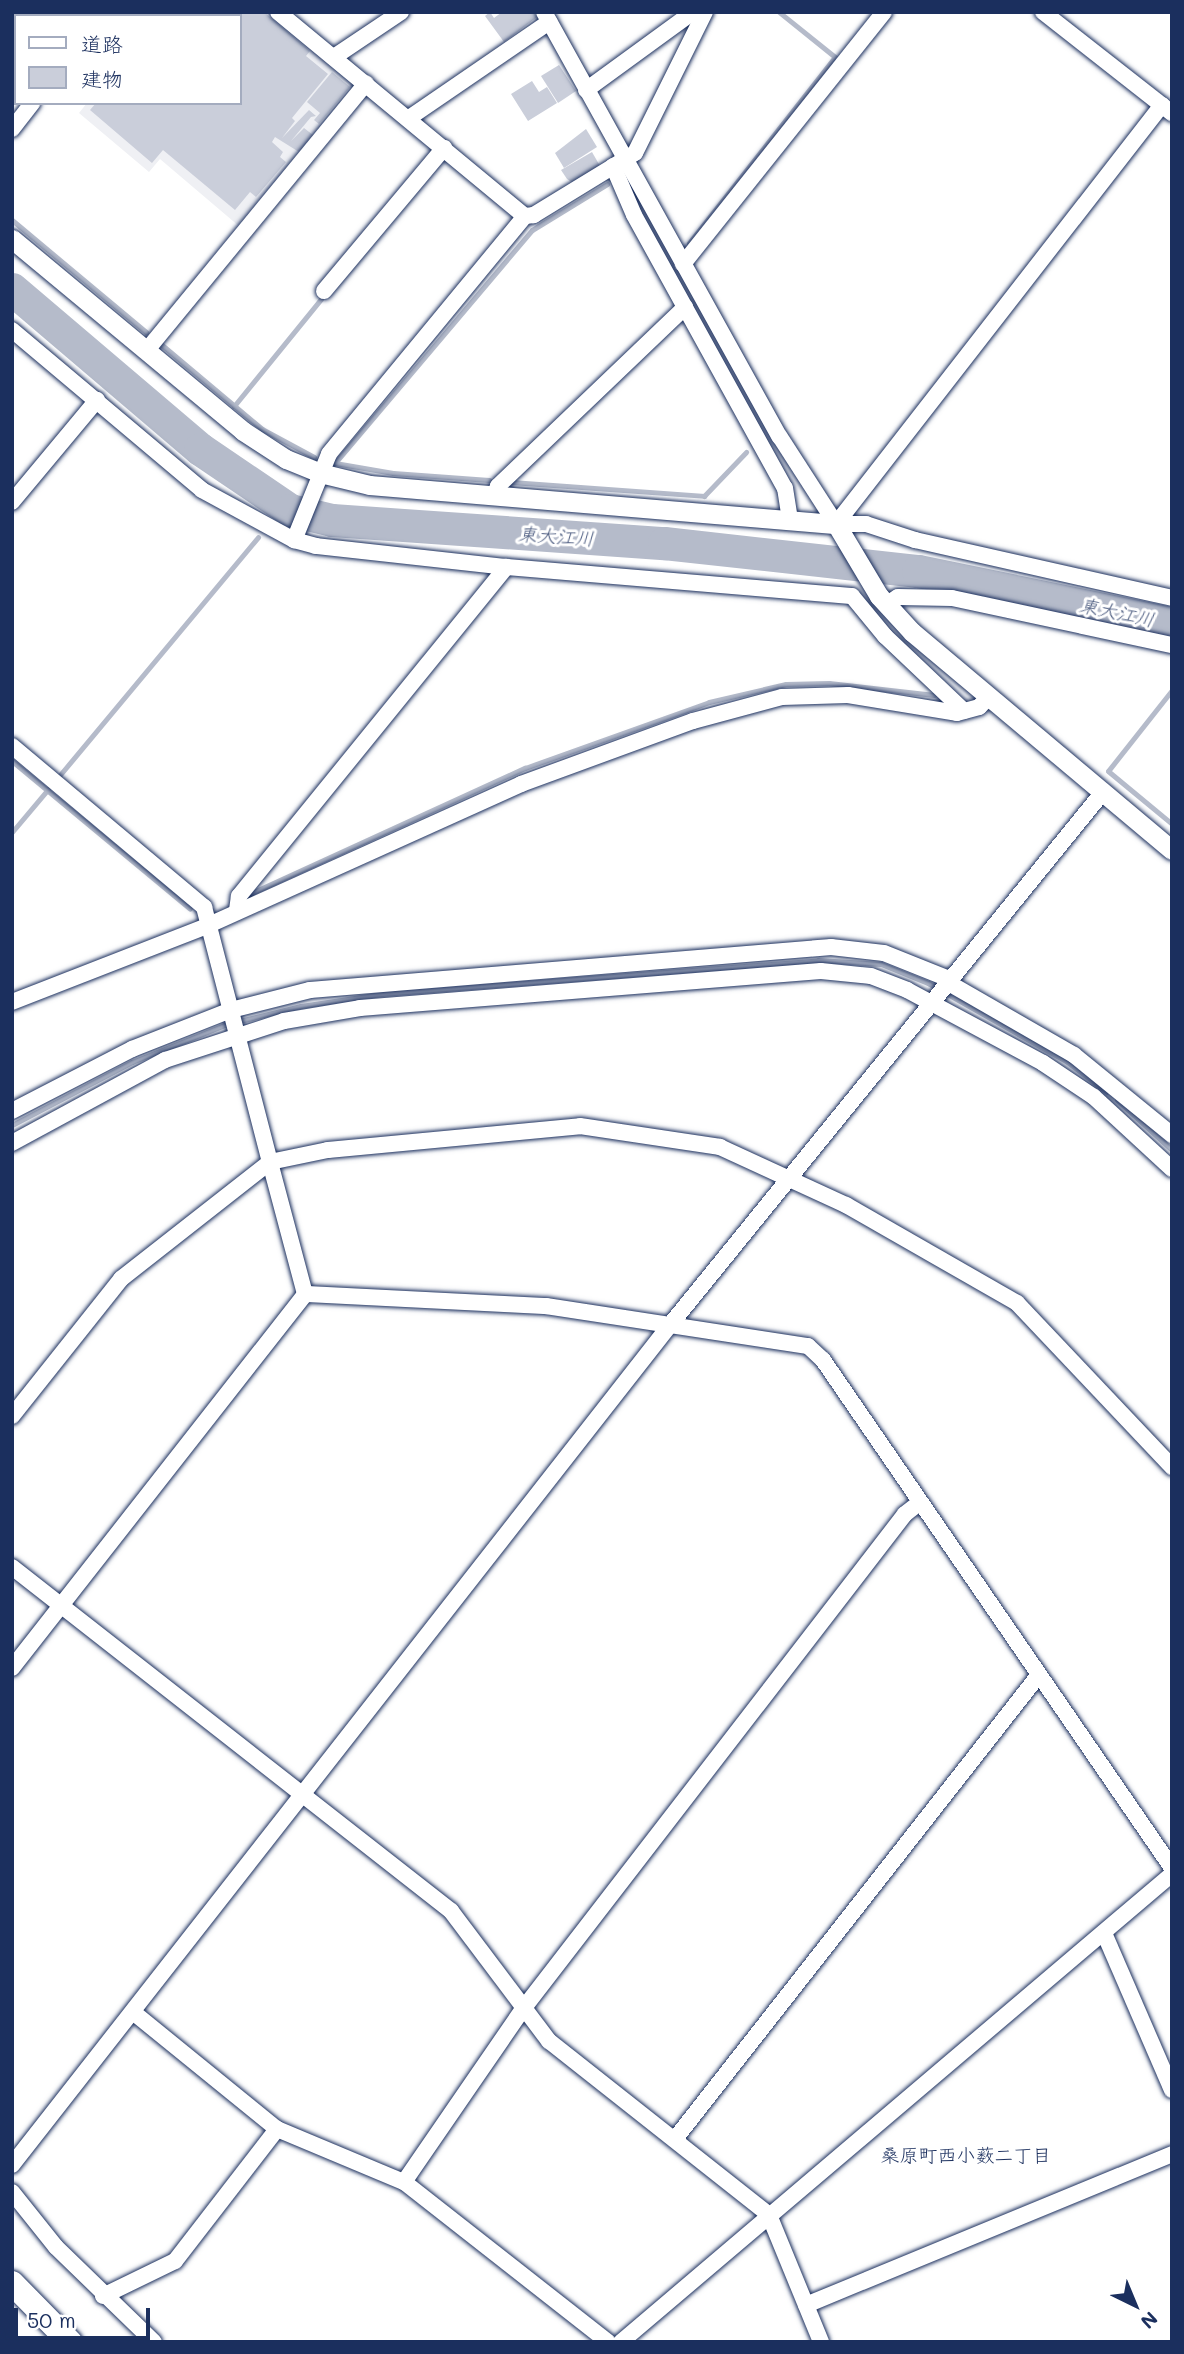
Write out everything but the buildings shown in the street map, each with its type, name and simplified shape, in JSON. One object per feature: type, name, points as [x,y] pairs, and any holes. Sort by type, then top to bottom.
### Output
[{"type":"main road","points":[[12,2283],[70,2342]]},
{"type":"street","points":[[278,12],[525,216]]},
{"type":"street","points":[[334,57],[401,12]]},
{"type":"street","points":[[586,90],[692,12]]},
{"type":"street","points":[[296,536],[329,454],[525,216],[534,215],[635,153],[705,12]]},
{"type":"street","points":[[683,264],[884,12]]},
{"type":"street","points":[[841,531],[1167,109],[1043,12]]},
{"type":"street","points":[[409,118],[546,17],[586,90],[685,307],[785,488],[790,518]]},
{"type":"street","points":[[147,350],[366,83]]},
{"type":"street","points":[[12,130],[31,105]]},
{"type":"street","points":[[324,291],[444,148]]},
{"type":"street","points":[[619,163],[683,264],[780,438],[883,600],[989,697],[1172,850]]},
{"type":"street","points":[[12,239],[243,431],[317,479],[790,518],[841,531],[866,524],[915,540],[1172,598]]},
{"type":"street","points":[[495,495],[498,486],[685,307]]},
{"type":"street","points":[[12,330],[202,490],[316,546],[506,567],[852,596],[885,636],[964,711]]},
{"type":"street","points":[[12,502],[97,400]]},
{"type":"street","points":[[237,910],[239,895],[506,567]]},
{"type":"street","points":[[883,600],[898,597],[952,598],[1172,645]]},
{"type":"street","points":[[12,1002],[209,925],[237,910],[521,784],[693,721],[782,697],[848,695],[964,711],[979,707],[989,697]]},
{"type":"street","points":[[12,746],[204,907],[305,1294]]},
{"type":"street","points":[[12,2165],[670,1325],[1103,792]]},
{"type":"street","points":[[12,1111],[132,1049],[232,1012],[310,990],[385,981],[831,947],[884,953],[947,982],[1074,1055],[1172,1135]]},
{"type":"street","points":[[12,1143],[165,1060],[237,1033],[284,1021],[360,1008],[821,971],[871,976],[932,1000],[1043,1062],[1094,1097],[1172,1169]]},
{"type":"street","points":[[12,1416],[121,1279],[270,1162],[328,1150],[580,1126],[720,1147],[789,1176],[1017,1303],[1172,1467]]},
{"type":"street","points":[[305,1294],[545,1306],[808,1346],[823,1360],[1172,1868]]},
{"type":"street","points":[[12,1668],[305,1294]]},
{"type":"street","points":[[404,2182],[523,2009],[905,1514],[919,1503]]},
{"type":"street","points":[[12,1567],[451,1911],[549,2041],[769,2214],[821,2342]]},
{"type":"street","points":[[675,2139],[1038,1676]]},
{"type":"street","points":[[621,2342],[1172,1874]]},
{"type":"street","points":[[1104,1933],[1172,2090]]},
{"type":"street","points":[[133,2012],[277,2129],[404,2182],[608,2342]]},
{"type":"street","points":[[103,2296],[175,2261],[277,2129]]},
{"type":"street","points":[[806,2305],[1172,2154]]},
{"type":"street","points":[[12,2192],[103,2296],[153,2342]]},
{"type":"shaded area","points":[[272,12],[353,77],[355,88],[240,227],[160,159],[149,172],[79,113],[85,105],[242,105],[242,14],[160,14]]},
{"type":"waterway","points":[[689,243],[835,57],[779,12]]},
{"type":"waterway","points":[[489,480],[393,473],[335,463],[532,230],[607,184]]},
{"type":"waterway","points":[[12,220],[146,332]]},
{"type":"waterway","name":"東大江川","points":[[12,289],[200,449],[290,510],[332,520],[664,543],[918,571],[1172,623]]},
{"type":"waterway","points":[[234,406],[321,299]]},
{"type":"waterway","points":[[162,345],[262,429],[314,457]]},
{"type":"waterway","points":[[511,482],[704,496],[746,452]]},
{"type":"waterway","points":[[59,776],[258,537]]},
{"type":"waterway","points":[[247,895],[525,768],[709,702],[786,684],[829,683],[934,695]]},
{"type":"waterway","points":[[1172,690],[1108,771],[1172,824]]},
{"type":"waterway","points":[[12,761],[190,909]]},
{"type":"waterway","points":[[12,832],[49,788]]},
{"type":"waterway","points":[[12,1125],[132,1062],[227,1024],[301,1006],[381,994],[818,960],[881,964],[928,983],[1066,1061],[1107,1092]]},
{"type":"waterway","points":[[1117,1100],[1172,1150]]},
{"type":"district","name":"桑原町西小薮二丁目","points":[[966,2155]]}]
